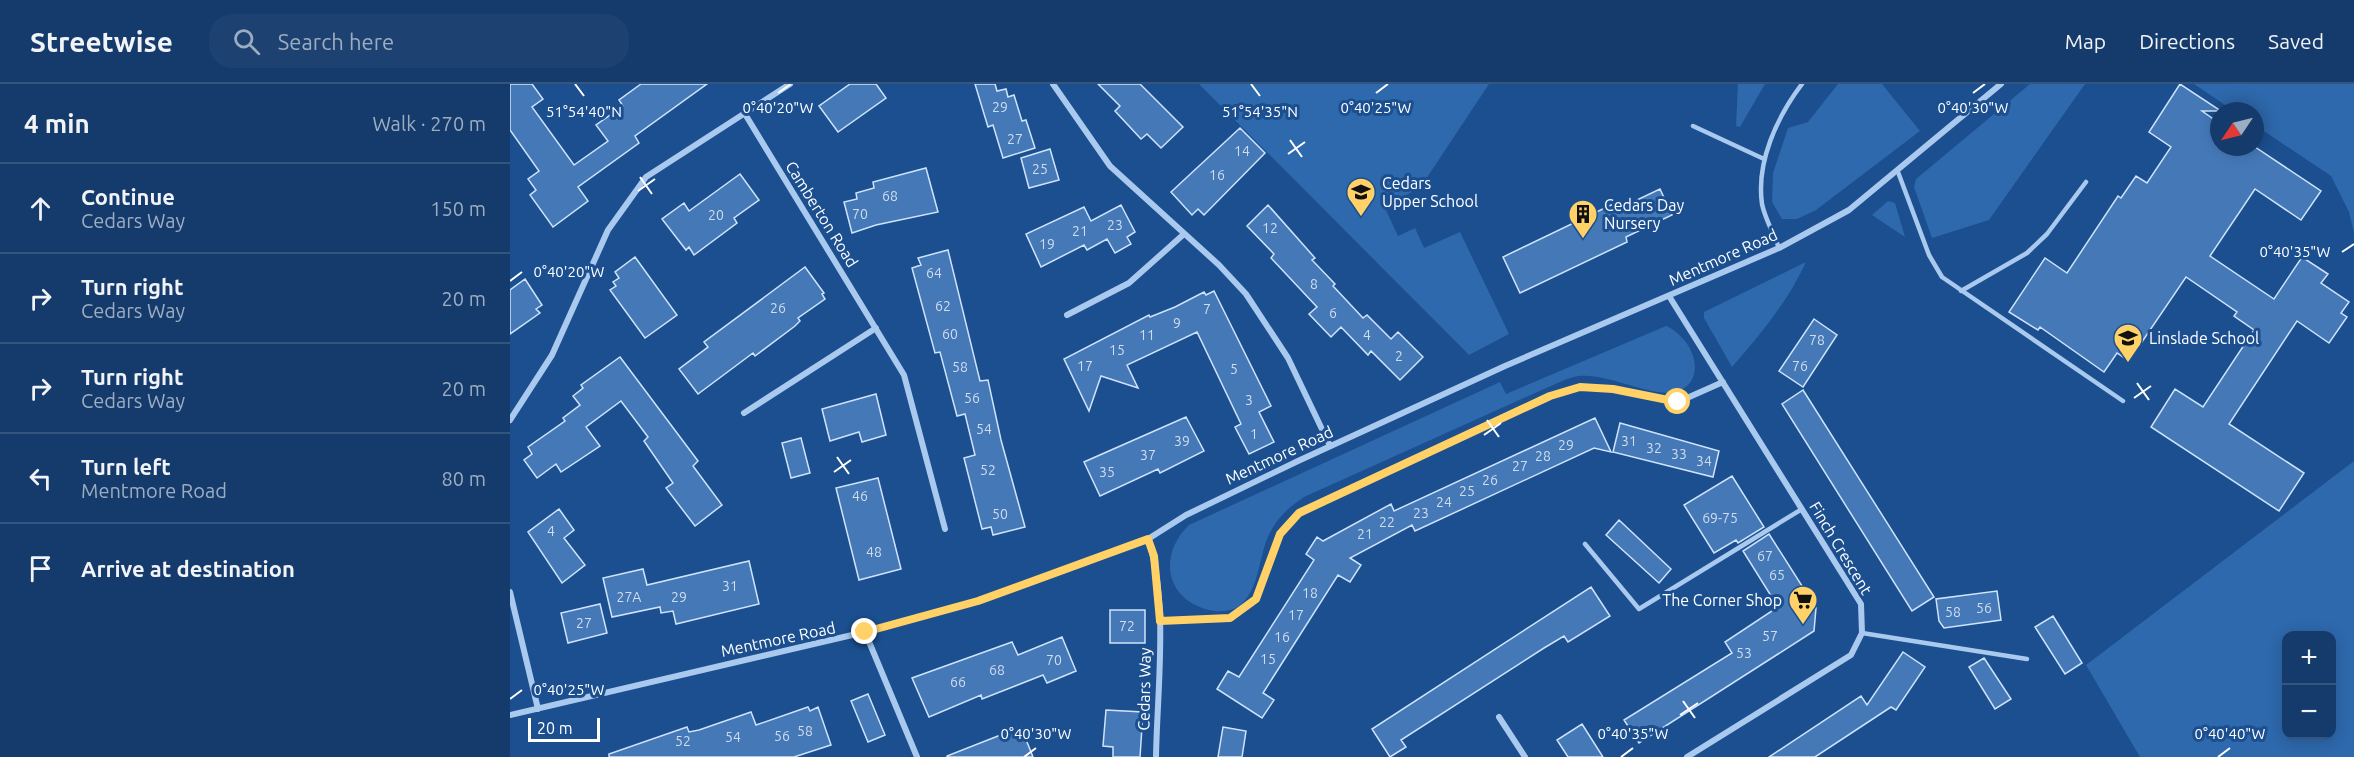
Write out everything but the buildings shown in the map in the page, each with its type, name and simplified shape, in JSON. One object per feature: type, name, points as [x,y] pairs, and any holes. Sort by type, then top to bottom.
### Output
[{"type":"street","points":[[510,420],[552,355],[608,230],[646,177],[789,84]]},
{"type":"street","points":[[1053,84],[1110,166],[1219,265],[1246,294],[1288,358],[1330,446]]},
{"type":"street","name":"Mentmore Road","points":[[510,715],[865,632],[978,601],[1148,539],[1186,515],[1330,446],[1779,248],[1849,210],[1898,172],[2001,84]]},
{"type":"street","name":"Camberton Road","points":[[745,114],[904,375],[945,529]]},
{"type":"street","points":[[1067,315],[1129,283],[1185,234]]},
{"type":"street","name":"Finch Crescent","points":[[1669,296],[1861,604],[1862,633]]},
{"type":"street","points":[[744,413],[876,328]]},
{"type":"street","points":[[1160,621],[1230,618],[1256,599],[1280,534],[1299,513],[1550,396],[1580,387],[1613,389],[1678,402],[1723,382]]},
{"type":"street","name":"Cedars Way","points":[[1148,539],[1154,556],[1160,621],[1156,757]]},
{"type":"street","points":[[510,592],[538,709]]},
{"type":"street","points":[[865,632],[917,757]]},
{"type":"street","points":[[1687,757],[1851,655],[1862,633]]},
{"type":"street","points":[[1499,717],[1525,757]]},
{"type":"lane","points":[[1779,248],[1762,207],[1760,171],[1791,98],[1802,84]]},
{"type":"lane","points":[[1693,126],[1764,159]]},
{"type":"lane","points":[[1898,172],[1929,255],[1942,277],[2123,401]]},
{"type":"lane","points":[[1961,291],[2027,253],[2047,234],[2086,182]]},
{"type":"lane","points":[[1585,544],[1639,609],[1802,509]]},
{"type":"lane","points":[[1862,633],[2026,659]]},
{"type":"shaded area","name":"Cedars Upper School","points":[[1199,84],[1489,84],[1420,188],[1384,206],[1398,236],[1415,228],[1424,248],[1460,232],[1509,334],[1469,355]]},
{"type":"shaded area","points":[[1738,84],[1765,84],[1740,127],[1736,126]]},
{"type":"shaded area","points":[[1838,84],[1882,84],[1920,131],[1816,210],[1797,219],[1782,219],[1772,202],[1773,173],[1788,128],[1808,122]]},
{"type":"shaded area","points":[[2030,84],[2085,84],[1989,220],[1932,238],[1914,187],[1916,179]]},
{"type":"shaded area","points":[[2194,84],[2354,84],[2354,233],[2349,212],[2331,176],[2264,131],[2264,102],[2221,102]]},
{"type":"shaded area","points":[[1888,201],[1895,203],[1905,237],[1872,215]]},
{"type":"shaded area","points":[[1806,262],[1773,317],[1732,367],[1704,318],[1704,312]]},
{"type":"shaded area","points":[[1666,326],[1684,340],[1695,364],[1694,376],[1682,390],[1665,393],[1590,376],[1566,379],[1304,497],[1286,511],[1272,529],[1255,582],[1244,601],[1236,608],[1222,611],[1209,610],[1194,604],[1175,586],[1170,562],[1179,537],[1189,525],[1500,382],[1506,394]]},
{"type":"shaded area","points":[[2354,461],[2354,757],[2140,757],[2086,665]]},
{"type":"place","name":"Cedars Upper School","points":[[1361,218]]},
{"type":"place","name":"Cedars Day Nursery","points":[[1583,240]]},
{"type":"place","name":"Linslade School","points":[[2128,364]]},
{"type":"place","name":"The Corner Shop","points":[[1803,626]]},
{"type":"route","points":[[865,632],[978,601],[1148,539],[1154,556],[1160,621],[1230,618],[1256,599],[1280,534],[1299,513],[1550,396],[1580,387],[1613,389],[1678,402]]}]
